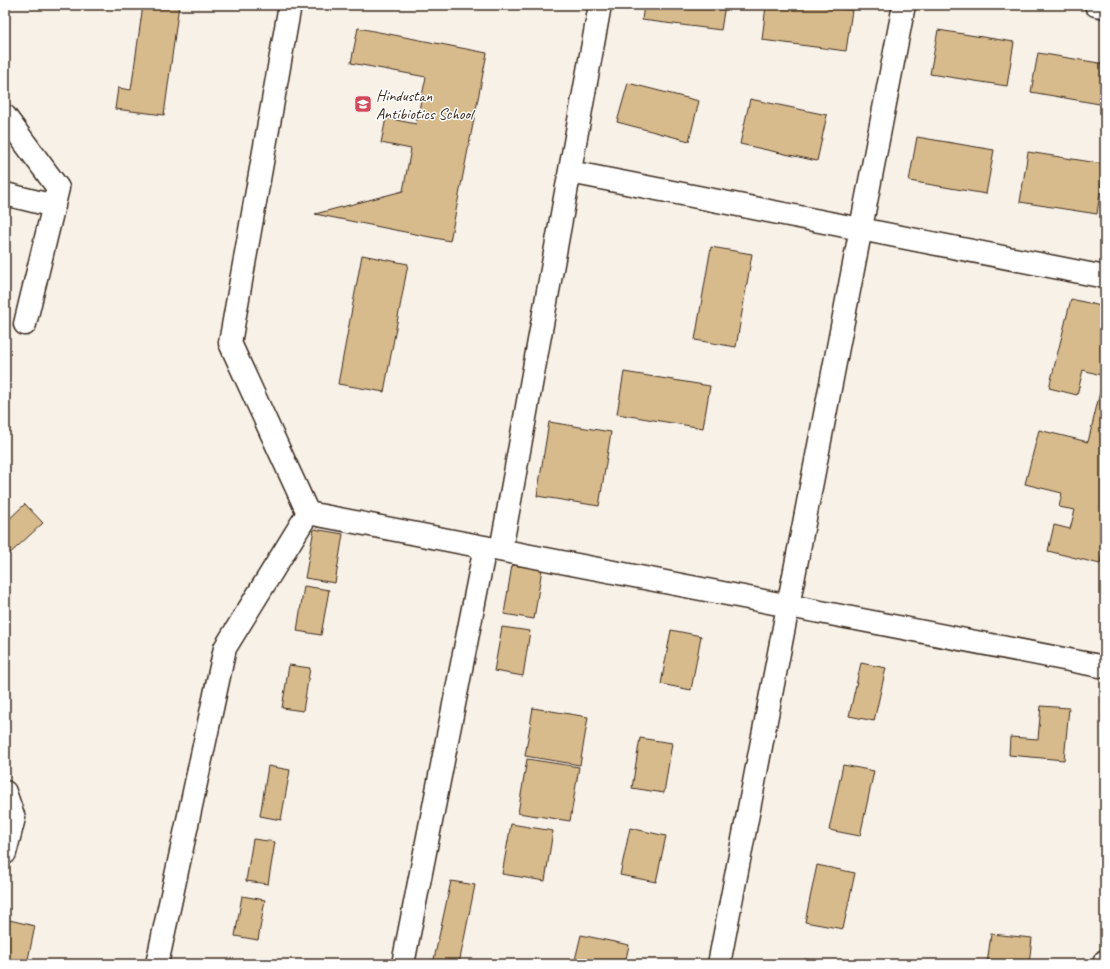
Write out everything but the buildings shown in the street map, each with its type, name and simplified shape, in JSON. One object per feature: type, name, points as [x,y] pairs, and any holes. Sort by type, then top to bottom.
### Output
[{"type":"street","points":[[290,5],[230,343],[308,513]]},
{"type":"street","points":[[403,964],[493,549],[570,172],[600,5]]},
{"type":"street","points":[[719,964],[904,5]]},
{"type":"street","points":[[1096,5],[1105,7]]},
{"type":"street","points":[[5,116],[56,197],[25,324]]},
{"type":"street","points":[[570,172],[1105,277]]},
{"type":"street","points":[[5,194],[56,197]]},
{"type":"street","points":[[308,513],[1105,667]]},
{"type":"street","points":[[157,964],[225,648],[308,513]]},
{"type":"street","points":[[5,792],[14,818],[5,853]]},
{"type":"place","name":"Hindustan Antibiotics School","points":[[363,104]]}]
